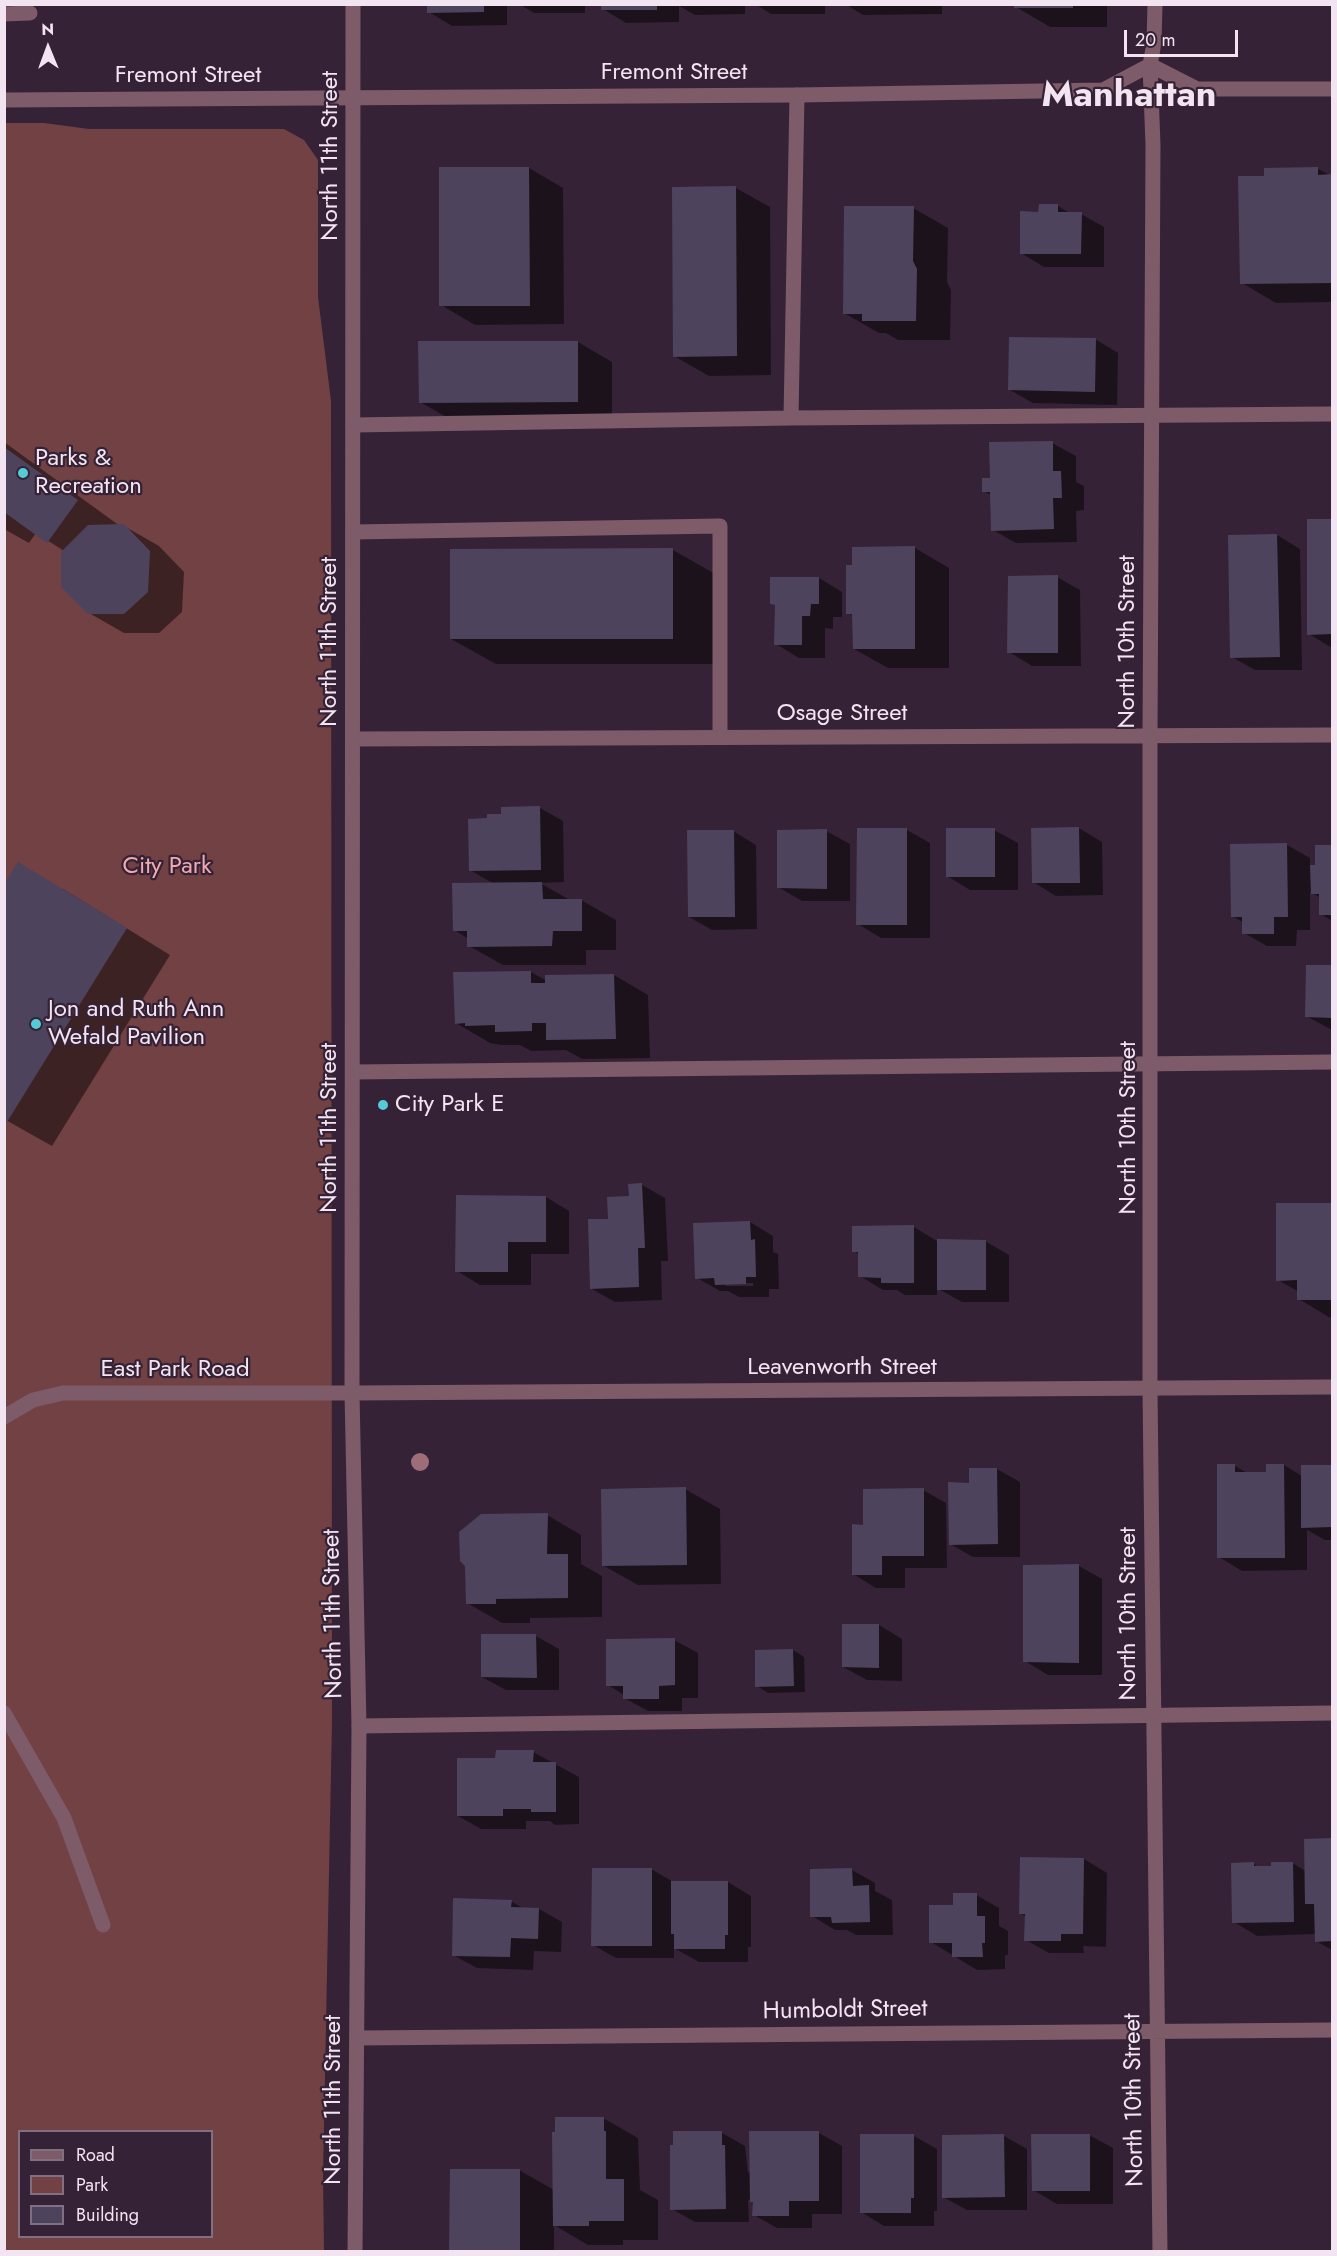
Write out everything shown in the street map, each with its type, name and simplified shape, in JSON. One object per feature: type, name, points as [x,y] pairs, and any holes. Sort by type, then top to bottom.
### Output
[{"type":"street","name":"North 11th Street","points":[[353,4],[352,1393],[359,1726],[355,2252]]},
{"type":"street","name":"North 10th Street","points":[[1155,4],[1154,43],[1150,65],[1153,145],[1150,1389],[1160,2252]]},
{"type":"street","points":[[4,14],[30,13]]},
{"type":"street","name":"Fremont Street","points":[[4,100],[797,95],[1102,90],[1150,65]]},
{"type":"street","points":[[1150,65],[1197,89],[1332,89]]},
{"type":"street","points":[[791,418],[797,95]]},
{"type":"street","points":[[353,424],[1332,414]]},
{"type":"street","points":[[353,532],[720,526],[720,737]]},
{"type":"street","name":"Osage Street","points":[[353,739],[1332,735]]},
{"type":"street","points":[[352,1072],[1151,1062],[1332,1062]]},
{"type":"street","name":"Leavenworth Street","points":[[352,1393],[1332,1387]]},
{"type":"street","name":"East Park Road","points":[[4,1418],[33,1400],[63,1393],[352,1393]]},
{"type":"street","points":[[4,1713],[64,1818],[103,1925]]},
{"type":"street","points":[[359,1726],[1332,1713]]},
{"type":"street","name":"Humboldt Street","points":[[357,2038],[1332,2030]]},
{"type":"green space","name":"City Park","points":[[4,123],[44,123],[89,129],[284,129],[304,140],[318,160],[318,297],[331,401],[332,1720],[323,2176],[324,2251],[5,2251]]},
{"type":"building","points":[[427,4],[484,4],[484,12],[427,13]]},
{"type":"building","points":[[601,4],[657,4],[657,10],[601,10]]},
{"type":"building","points":[[1014,4],[1073,4],[1073,8],[1014,8]]},
{"type":"building","points":[[439,167],[529,167],[530,306],[439,306]]},
{"type":"building","points":[[1318,167],[1318,175],[1332,174],[1332,283],[1240,284],[1238,176],[1264,176],[1264,168]]},
{"type":"building","points":[[736,186],[737,356],[673,357],[672,187]]},
{"type":"building","points":[[1039,204],[1058,204],[1058,212],[1082,212],[1081,254],[1020,254],[1020,211],[1038,212]]},
{"type":"building","points":[[844,206],[914,206],[913,261],[917,269],[916,321],[862,321],[862,314],[843,314]]},
{"type":"building","points":[[1009,337],[1096,338],[1095,392],[1008,390]]},
{"type":"building","points":[[418,341],[578,341],[578,402],[419,403]]},
{"type":"building","points":[[1053,441],[1053,471],[1061,471],[1062,498],[1053,498],[1054,529],[991,531],[990,492],[982,492],[982,478],[990,478],[989,442]]},
{"type":"building","name":"Parks & Recreation","points":[[4,447],[78,500],[47,543],[4,512]]},
{"type":"building","points":[[1307,519],[1332,519],[1332,634],[1307,635]]},
{"type":"building","points":[[124,524],[150,551],[148,592],[124,614],[88,614],[61,587],[61,552],[88,525]]},
{"type":"building","points":[[1277,534],[1280,657],[1230,658],[1228,535]]},
{"type":"building","points":[[915,546],[915,649],[853,649],[852,614],[846,614],[846,565],[852,565],[852,547]]},
{"type":"building","points":[[673,548],[673,639],[450,639],[450,549]]},
{"type":"building","points":[[1058,575],[1058,653],[1007,653],[1008,576]]},
{"type":"building","points":[[770,577],[819,577],[819,604],[811,604],[810,616],[802,616],[802,645],[774,645],[775,605],[770,604]]},
{"type":"building","points":[[540,806],[541,870],[469,871],[468,819],[487,818],[487,814],[501,814],[501,807]]},
{"type":"building","points":[[1079,827],[1080,883],[1032,883],[1031,828]]},
{"type":"building","points":[[857,828],[907,828],[907,925],[856,925]]},
{"type":"building","points":[[946,828],[995,828],[995,877],[946,877]]},
{"type":"building","points":[[827,829],[827,889],[777,888],[777,830]]},
{"type":"building","points":[[687,830],[734,830],[735,917],[688,917]]},
{"type":"building","points":[[1287,843],[1288,917],[1274,917],[1274,934],[1242,934],[1242,917],[1231,917],[1230,844]]},
{"type":"building","points":[[1315,845],[1332,845],[1332,915],[1319,915],[1319,894],[1311,894],[1310,865],[1315,865]]},
{"type":"building","name":"Jon and Ruth Ann Wefald Pavilion","points":[[18,862],[127,928],[7,1122],[4,1120],[4,884]]},
{"type":"building","points":[[542,882],[543,899],[582,899],[582,931],[553,931],[552,946],[467,947],[467,931],[453,931],[452,883]]},
{"type":"building","points":[[1306,965],[1332,965],[1332,1018],[1305,1017]]},
{"type":"building","points":[[531,971],[531,983],[545,983],[545,975],[614,974],[616,1039],[546,1040],[546,1023],[532,1023],[532,1031],[495,1032],[495,1025],[455,1024],[453,972]]},
{"type":"building","points":[[642,1183],[645,1248],[638,1248],[639,1287],[590,1289],[588,1219],[608,1219],[607,1197],[629,1196],[628,1184]]},
{"type":"building","points":[[456,1195],[546,1196],[546,1242],[508,1242],[508,1272],[455,1272]]},
{"type":"building","points":[[1276,1203],[1332,1203],[1332,1300],[1297,1300],[1297,1280],[1276,1281]]},
{"type":"building","points":[[750,1221],[751,1240],[755,1239],[756,1277],[746,1277],[746,1284],[715,1285],[714,1278],[695,1279],[693,1223]]},
{"type":"building","points":[[914,1225],[914,1283],[881,1283],[881,1278],[858,1277],[858,1252],[852,1252],[852,1226]]},
{"type":"building","points":[[937,1239],[986,1240],[986,1290],[937,1290]]},
{"type":"building","points":[[1217,1464],[1235,1464],[1235,1472],[1266,1472],[1266,1464],[1284,1464],[1285,1558],[1217,1558]]},
{"type":"building","points":[[1301,1465],[1332,1465],[1332,1527],[1301,1528]]},
{"type":"building","points":[[969,1468],[997,1468],[998,1544],[949,1545],[948,1482],[969,1483]]},
{"type":"building","points":[[686,1487],[687,1565],[602,1566],[601,1489]]},
{"type":"building","points":[[924,1488],[924,1556],[882,1556],[882,1575],[852,1575],[852,1524],[863,1525],[863,1489]]},
{"type":"building","points":[[548,1513],[547,1554],[568,1554],[568,1598],[496,1599],[496,1604],[466,1604],[465,1566],[460,1561],[459,1532],[481,1514]]},
{"type":"building","points":[[1079,1564],[1079,1663],[1023,1662],[1023,1565]]},
{"type":"building","points":[[842,1624],[879,1624],[879,1668],[842,1667]]},
{"type":"building","points":[[481,1634],[536,1634],[537,1678],[481,1677]]},
{"type":"building","points":[[675,1638],[675,1685],[659,1686],[659,1699],[623,1699],[623,1686],[606,1686],[606,1639]]},
{"type":"building","points":[[793,1649],[794,1686],[755,1687],[755,1650]]},
{"type":"building","points":[[496,1750],[534,1750],[533,1762],[556,1762],[556,1812],[503,1809],[503,1816],[457,1816],[457,1758],[495,1758]]},
{"type":"building","points":[[1332,1838],[1332,1941],[1315,1942],[1314,1904],[1305,1904],[1304,1839]]},
{"type":"building","points":[[1020,1857],[1084,1858],[1083,1934],[1061,1934],[1061,1941],[1024,1941],[1025,1914],[1019,1914]]},
{"type":"building","points":[[1254,1862],[1254,1866],[1271,1866],[1271,1862],[1293,1862],[1294,1922],[1232,1923],[1231,1863]]},
{"type":"building","points":[[592,1868],[652,1868],[652,1946],[591,1946]]},
{"type":"building","points":[[852,1868],[853,1886],[869,1885],[870,1922],[832,1923],[831,1917],[810,1917],[810,1869]]},
{"type":"building","points":[[671,1881],[728,1881],[728,1935],[725,1935],[725,1949],[674,1949],[674,1934],[671,1934]]},
{"type":"building","points":[[953,1893],[977,1893],[977,1916],[985,1916],[983,1957],[952,1957],[952,1943],[929,1943],[929,1905],[953,1905]]},
{"type":"building","points":[[453,1898],[512,1900],[511,1907],[539,1908],[538,1939],[511,1938],[510,1957],[452,1956]]},
{"type":"building","points":[[555,2117],[604,2117],[606,2179],[624,2179],[624,2221],[589,2221],[589,2226],[553,2226],[552,2132],[555,2132]]},
{"type":"building","points":[[673,2131],[722,2131],[722,2145],[725,2145],[726,2209],[670,2210],[670,2145],[673,2145]]},
{"type":"building","points":[[749,2131],[819,2131],[819,2201],[789,2201],[789,2216],[752,2216]]},
{"type":"building","points":[[860,2134],[914,2134],[914,2198],[911,2198],[911,2213],[860,2213]]},
{"type":"building","points":[[1004,2134],[1005,2197],[942,2198],[942,2135]]},
{"type":"building","points":[[1031,2134],[1090,2134],[1090,2191],[1032,2191]]},
{"type":"building","points":[[450,2169],[520,2169],[520,2252],[449,2252]]},
{"type":"place","name":"Parks & Recreation","points":[[23,473]]},
{"type":"place","name":"Jon and Ruth Ann Wefald Pavilion","points":[[36,1024]]},
{"type":"place","name":"City Park E","points":[[383,1105]]},
{"type":"district","name":"Manhattan","points":[[1129,97]]}]
